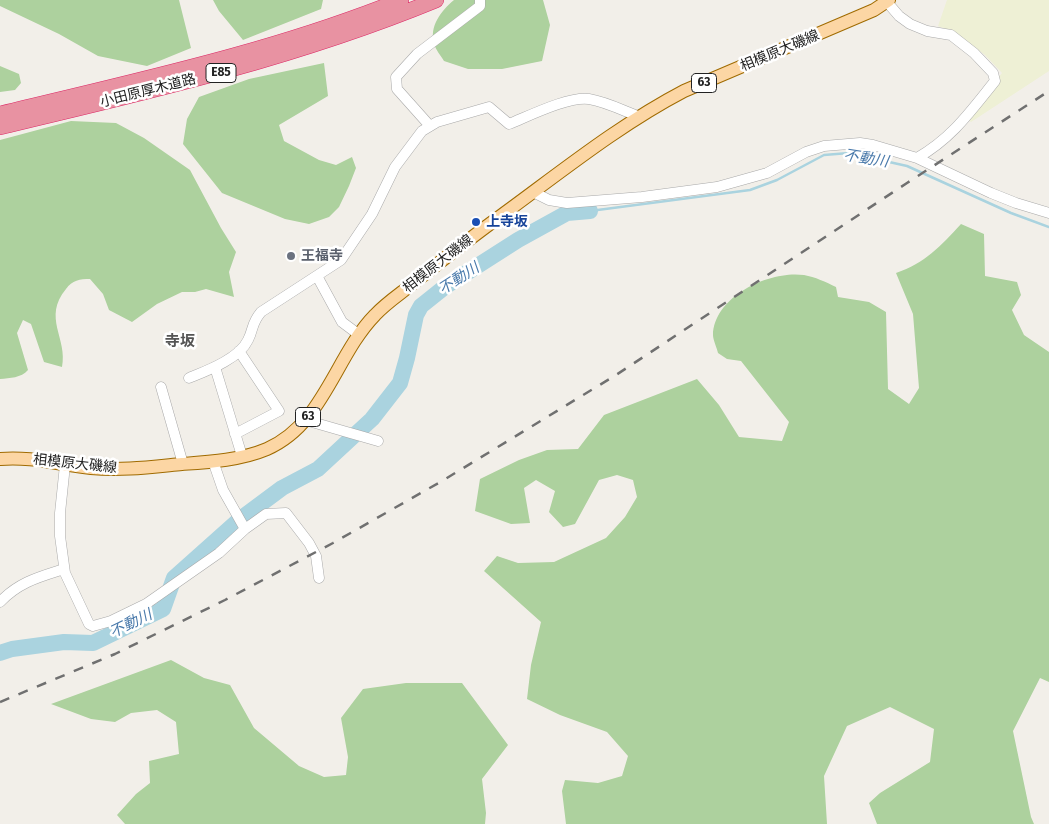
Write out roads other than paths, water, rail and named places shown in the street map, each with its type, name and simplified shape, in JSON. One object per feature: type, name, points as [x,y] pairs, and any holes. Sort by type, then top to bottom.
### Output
[{"type":"highway","name":"小田原厚木道路","points":[[0,114],[156,76],[272,45],[332,26],[401,0]]},
{"type":"highway","name":"小田原厚木道路","points":[[0,127],[161,89],[277,57],[376,24],[436,0]]},
{"type":"main road","name":"相模原大磯線","points":[[0,460],[12,458],[37,459],[65,465],[125,470],[213,461],[242,456],[268,448],[289,435],[305,420],[320,401],[358,334],[376,313],[468,239],[533,192],[657,105],[684,91],[865,14],[888,1]]},
{"type":"street","points":[[430,126],[397,89],[396,77],[417,54],[480,6],[480,0]]},
{"type":"street","points":[[888,1],[899,16],[910,24],[927,31],[951,35],[974,53],[993,73],[995,81],[958,127],[932,149],[917,158]]},
{"type":"street","points":[[189,378],[221,365],[248,342],[253,322],[261,312],[341,260],[372,214],[395,167],[422,131],[430,126],[437,122],[489,108],[509,124],[565,101],[587,98],[640,117]]},
{"type":"street","points":[[533,192],[549,200],[567,203],[642,197],[717,187],[767,173],[806,152],[824,146],[848,143],[873,145],[917,158],[991,193],[1049,213]]},
{"type":"street","points":[[317,276],[342,322],[358,334]]},
{"type":"street","points":[[235,434],[279,412],[239,351]]},
{"type":"street","points":[[215,367],[242,456]]},
{"type":"street","points":[[161,387],[183,464]]},
{"type":"street","points":[[305,420],[378,441]]},
{"type":"street","points":[[213,461],[223,490],[245,529]]},
{"type":"street","points":[[65,465],[60,514],[60,536],[64,568],[89,624],[93,626],[111,621],[146,604],[219,553],[245,529],[266,514],[286,513],[309,543],[316,556],[319,578]]},
{"type":"street","points":[[0,602],[28,580],[64,568]]},
{"type":"waterway","name":"不動川","points":[[590,211],[750,190],[777,180],[824,155],[849,153],[907,166],[1011,213],[1049,227]]},
{"type":"waterway","name":"不動川","points":[[0,653],[12,649],[64,642],[93,643],[163,609],[174,578],[239,520],[282,488],[318,469],[372,419],[400,383],[416,315],[421,306],[446,286],[518,240],[567,213],[590,211]]},
{"type":"railway","points":[[0,702],[115,654],[225,600],[333,543],[442,481],[616,375],[1049,91]]},
{"type":"place","name":"上寺坂","points":[[476,222]]},
{"type":"place","name":"王福寺","points":[[291,256]]},
{"type":"district","name":"寺坂","points":[[180,342]]}]
